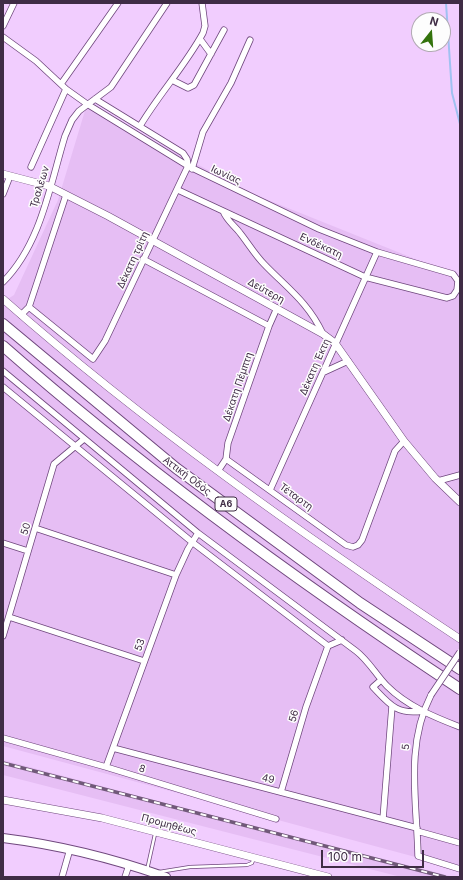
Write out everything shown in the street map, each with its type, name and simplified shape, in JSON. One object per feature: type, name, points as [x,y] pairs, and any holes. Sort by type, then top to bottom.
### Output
[{"type":"highway","name":"Αττική Οδός","points":[[3,324],[176,468],[360,603],[460,669]]},
{"type":"highway","name":"Αττική Οδός","points":[[3,346],[63,398],[166,481],[351,617],[460,689]]},
{"type":"main road","points":[[3,840],[70,848],[166,877]]},
{"type":"street","points":[[3,26],[14,3]]},
{"type":"street","points":[[61,84],[118,3]]},
{"type":"street","name":"Τραλέων","points":[[3,282],[22,260],[31,242],[68,127],[72,120],[87,104],[106,92],[117,79],[167,3]]},
{"type":"street","points":[[140,126],[155,100],[172,80],[200,39],[205,26],[202,3]]},
{"type":"street","points":[[172,80],[188,88],[194,85],[224,30]]},
{"type":"street","name":"Ιωνίας","points":[[4,39],[36,61],[66,89],[87,104],[190,168],[320,229],[377,252],[453,274],[458,281],[458,288]]},
{"type":"street","points":[[200,39],[211,54]]},
{"type":"street","name":"Δέκατη τρίτη","points":[[29,307],[92,359],[105,342],[152,241],[190,168],[203,132],[231,83],[250,40]]},
{"type":"street","points":[[31,167],[66,89]]},
{"type":"street","points":[[95,98],[184,154],[190,168]]},
{"type":"street","points":[[3,194],[7,175]]},
{"type":"street","name":"Δεύτερη","points":[[7,175],[49,186],[323,334],[335,343],[404,441],[438,481],[460,502]]},
{"type":"street","name":"Ενδέκατη","points":[[178,190],[365,277],[447,298],[453,296],[458,288]]},
{"type":"street","points":[[21,315],[29,307],[66,195]]},
{"type":"street","points":[[223,211],[228,221],[238,231],[263,264],[294,292],[316,319],[323,334]]},
{"type":"street","name":"Δέκατη Έκτη","points":[[270,490],[377,252]]},
{"type":"street","points":[[143,260],[269,326]]},
{"type":"street","points":[[3,299],[152,421],[218,471],[460,639]]},
{"type":"street","name":"Δέκατη Πέμπτη","points":[[218,471],[226,459],[228,443],[269,326],[277,308]]},
{"type":"street","points":[[324,372],[348,361]]},
{"type":"street","points":[[3,370],[198,533],[363,656],[381,680],[397,694],[423,711],[460,727]]},
{"type":"street","points":[[3,387],[192,542],[328,646],[342,640]]},
{"type":"street","name":"50","points":[[3,636],[54,464],[84,439]]},
{"type":"street","name":"Τέταρτη","points":[[226,459],[349,547],[356,546],[362,540],[395,451],[404,441]]},
{"type":"street","points":[[438,481],[460,475]]},
{"type":"street","points":[[35,528],[176,575]]},
{"type":"street","name":"53","points":[[106,767],[176,575],[198,533]]},
{"type":"street","points":[[3,543],[28,551]]},
{"type":"street","points":[[9,617],[144,661]]},
{"type":"street","name":"56","points":[[281,792],[306,707],[328,646]]},
{"type":"street","name":"5","points":[[460,652],[431,695],[423,711],[417,733],[414,755],[418,856],[460,869]]},
{"type":"street","points":[[381,680],[373,687],[392,706],[401,712],[407,713],[423,711]]},
{"type":"street","points":[[383,819],[392,706]]},
{"type":"street","name":"8","points":[[3,738],[106,767],[276,820]]},
{"type":"street","name":"49","points":[[113,748],[383,819],[460,843]]},
{"type":"street","name":"Προμηθέως","points":[[3,800],[102,818],[326,877]]},
{"type":"street","points":[[62,877],[70,848]]},
{"type":"street","points":[[125,877],[129,865]]},
{"type":"lane","points":[[155,832],[150,872],[190,867],[247,865],[252,863],[254,858]]},
{"type":"shaded area","points":[[87,104],[248,192],[460,277],[460,869],[3,746],[3,302],[14,295],[58,200]]},
{"type":"shaded area","points":[[3,760],[454,877],[401,877],[3,775]]},
{"type":"waterway","points":[[446,3],[452,93],[460,124]]},
{"type":"railway","points":[[3,763],[445,877]]}]
